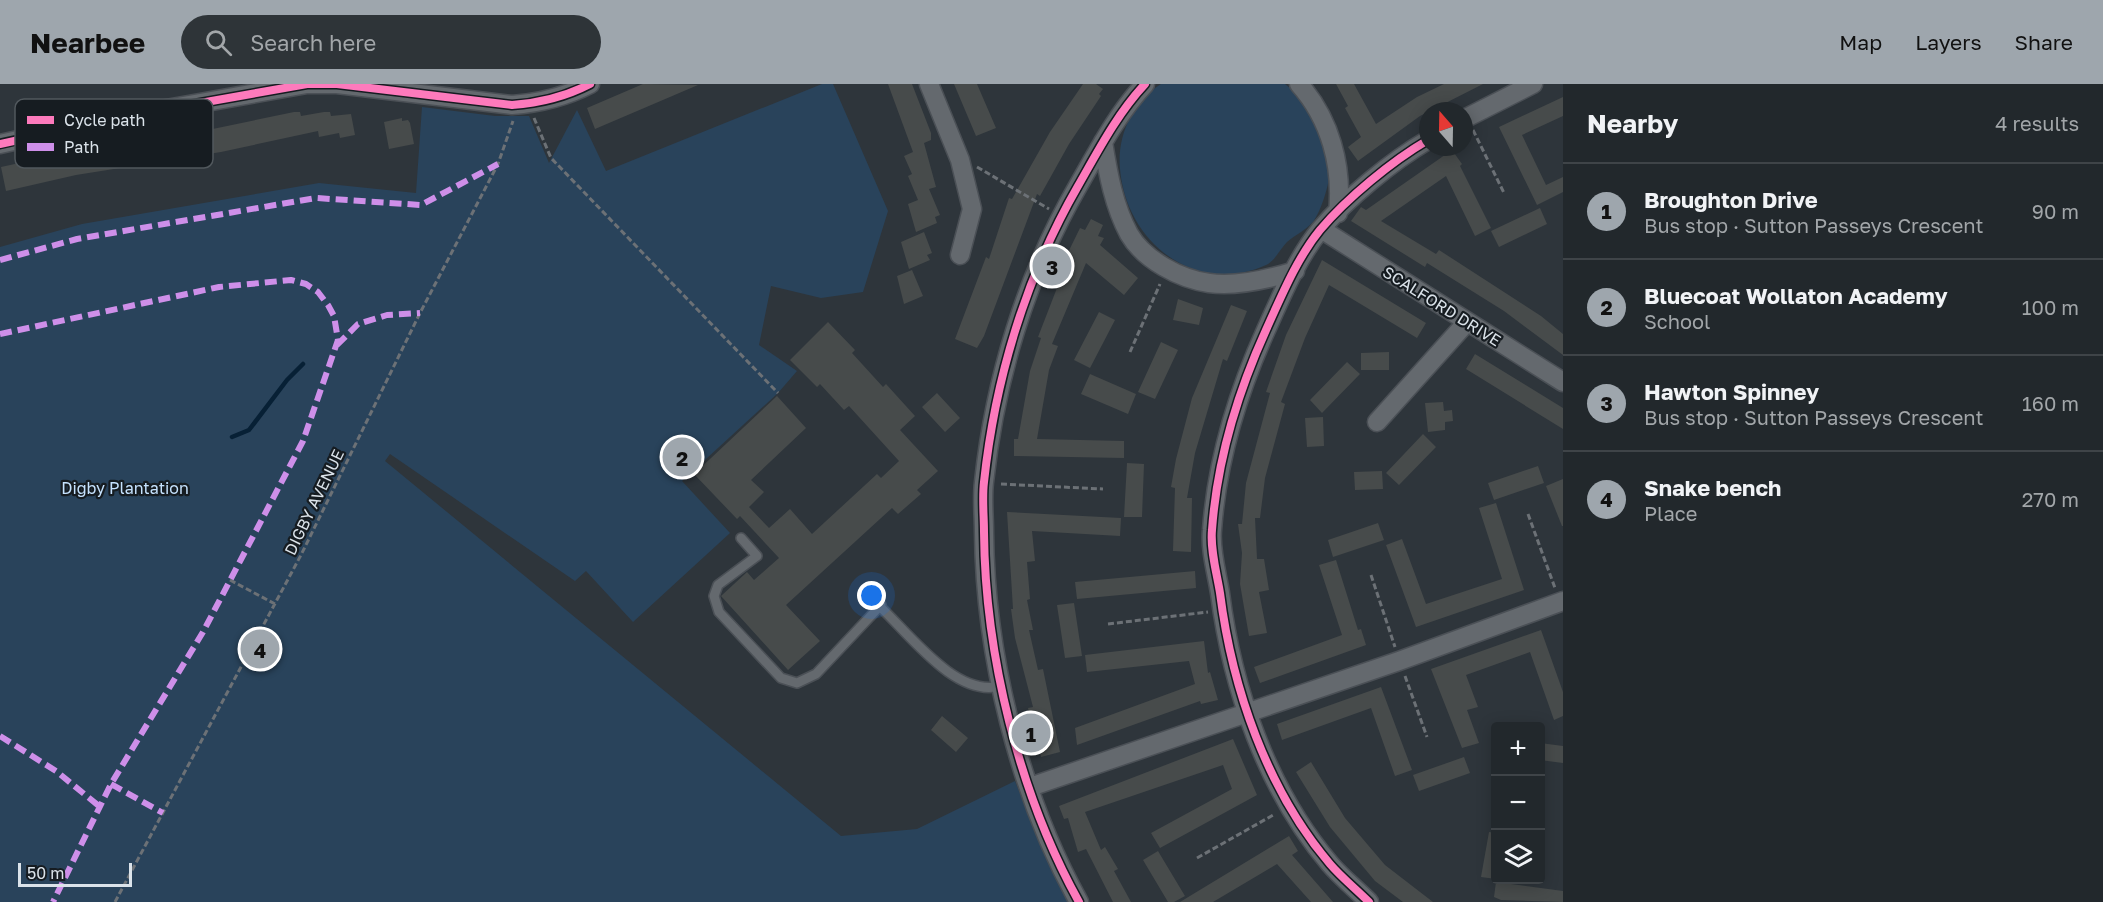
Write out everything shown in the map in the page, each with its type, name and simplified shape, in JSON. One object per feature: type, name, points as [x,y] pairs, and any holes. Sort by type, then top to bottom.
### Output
[{"type":"street","points":[[213,101],[307,84],[337,84],[512,105],[534,104],[568,95],[590,84]]},
{"type":"street","points":[[929,84],[960,160],[972,210],[960,255]]},
{"type":"street","points":[[1079,902],[1066,879],[1029,787],[1000,686],[988,604],[984,484],[996,410],[1018,321],[1036,268],[1060,217],[1103,142],[1145,84]]},
{"type":"street","points":[[1299,84],[1315,102],[1331,139],[1340,175],[1338,213]]},
{"type":"street","points":[[1473,115],[1533,84]]},
{"type":"street","points":[[0,144],[15,141]]},
{"type":"street","points":[[1103,142],[1116,203],[1130,235],[1145,256],[1167,269],[1209,283],[1243,283],[1295,271]]},
{"type":"street","points":[[1369,902],[1329,864],[1290,806],[1247,712],[1232,661],[1222,610],[1212,533],[1224,445],[1239,394],[1277,305],[1295,271],[1321,229],[1380,174],[1419,146]]},
{"type":"street","name":"SCALFORD DRIVE","points":[[1321,229],[1563,382]]},
{"type":"street","points":[[1377,422],[1467,322]]},
{"type":"street","points":[[1029,787],[1399,661],[1562,602]]},
{"type":"lane","points":[[741,538],[758,556],[718,585],[714,596],[719,612],[781,678],[797,683],[816,674],[881,605]]},
{"type":"lane","points":[[866,594],[881,605],[929,656],[969,685],[990,689],[1000,686]]},
{"type":"path","points":[[534,104],[532,114],[551,158],[778,393]]},
{"type":"path","points":[[1473,134],[1504,193]]},
{"type":"path","points":[[960,160],[985,170],[1060,217]]},
{"type":"path","points":[[1130,352],[1167,269]]},
{"type":"path","points":[[984,484],[1103,489]]},
{"type":"path","points":[[1528,514],[1562,602]]},
{"type":"path","points":[[1371,575],[1427,737]]},
{"type":"path","points":[[230,580],[275,604]]},
{"type":"path","points":[[1108,624],[1222,610]]},
{"type":"path","points":[[1197,858],[1290,806]]},
{"type":"green space","name":"Digby Plantation","points":[[822,84],[833,84],[888,211],[863,292],[821,298],[771,286],[759,345],[797,371],[778,393],[682,481],[730,533],[633,622],[586,571],[575,581],[390,454],[385,461],[841,836],[917,829],[1015,781],[1046,858],[1068,902],[0,902],[0,247],[82,224],[319,183],[416,193],[422,107],[495,116],[529,116],[549,163],[577,110],[606,171]]},
{"type":"green space","points":[[1161,84],[1285,84],[1303,99],[1311,110],[1330,162],[1326,193],[1313,222],[1287,242],[1275,258],[1266,265],[1240,273],[1214,274],[1190,268],[1169,256],[1150,240],[1135,219],[1125,195],[1120,169],[1121,144],[1134,110],[1151,91]]},
{"type":"building","points":[[643,84],[698,85],[595,129],[587,108]]},
{"type":"building","points":[[888,84],[912,84],[931,133],[931,140],[924,143],[936,187],[929,189],[940,215],[935,217],[937,223],[916,232],[908,204],[918,200],[908,176],[912,174],[904,156],[913,152]]},
{"type":"building","points":[[954,84],[977,84],[996,128],[976,136]]},
{"type":"building","points":[[1083,84],[1096,84],[1103,89],[1099,94],[1101,96],[1069,144],[1040,196],[1037,194],[984,336],[977,348],[955,339],[986,257],[989,259],[1009,198],[1012,199],[1050,132]]},
{"type":"building","points":[[1336,84],[1354,84],[1376,124],[1417,97],[1444,84],[1483,84],[1448,102],[1419,102],[1419,117],[1358,161],[1348,147],[1361,137],[1345,108],[1348,106]]},
{"type":"building","points":[[1563,97],[1563,116],[1522,135],[1546,185],[1563,177],[1563,192],[1537,205],[1499,127]]},
{"type":"building","points":[[294,112],[300,112],[301,116],[330,112],[331,116],[351,114],[355,135],[340,138],[339,133],[319,137],[318,131],[213,153],[213,129]]},
{"type":"building","points":[[402,118],[402,121],[408,120],[410,123],[414,144],[389,149],[384,122]]},
{"type":"building","points":[[1443,156],[1456,156],[1491,228],[1475,236],[1446,176],[1381,221],[1436,254],[1439,250],[1541,316],[1563,334],[1563,355],[1504,311],[1427,263],[1425,267],[1351,221],[1361,207],[1366,210]]},
{"type":"building","points":[[15,164],[15,168],[120,168],[76,175],[6,191],[1,167]]},
{"type":"building","points":[[1540,208],[1547,224],[1499,247],[1491,231]]},
{"type":"building","points":[[1091,219],[1103,225],[1098,236],[1104,238],[1100,245],[1138,278],[1124,295],[1086,263],[1052,344],[1058,346],[1049,370],[1037,439],[1124,441],[1124,458],[1014,456],[1014,439],[1018,439],[1030,371],[1041,338],[1038,337],[1062,275],[1058,273],[1080,228],[1085,230]]},
{"type":"building","points":[[924,232],[932,253],[927,255],[930,260],[909,269],[901,242]]},
{"type":"building","points":[[1322,260],[1426,323],[1417,338],[1329,285],[1305,338],[1281,402],[1285,404],[1265,478],[1260,518],[1255,518],[1257,559],[1264,559],[1269,590],[1259,592],[1267,633],[1249,636],[1240,584],[1242,553],[1238,524],[1242,524],[1246,483],[1270,393],[1266,392],[1286,335]]},
{"type":"building","points":[[912,270],[923,296],[904,304],[897,276]]},
{"type":"building","points":[[1178,299],[1203,308],[1199,325],[1173,320]]},
{"type":"building","points":[[1231,305],[1247,311],[1227,361],[1223,359],[1195,453],[1187,498],[1192,498],[1191,552],[1173,551],[1175,488],[1171,487],[1176,459],[1192,398]]},
{"type":"building","points":[[1099,312],[1115,320],[1090,368],[1074,360]]},
{"type":"building","points":[[828,322],[855,350],[852,353],[883,387],[886,384],[915,416],[900,430],[938,471],[917,490],[921,494],[898,514],[892,508],[786,605],[820,641],[788,670],[721,596],[747,572],[754,580],[779,558],[740,516],[737,519],[694,474],[777,396],[806,428],[751,480],[764,492],[749,507],[769,528],[790,509],[812,534],[877,474],[881,478],[899,461],[849,406],[844,410],[820,384],[817,387],[790,360]]},
{"type":"building","points":[[1161,342],[1178,350],[1155,399],[1138,392]]},
{"type":"building","points":[[1389,352],[1389,370],[1361,370],[1361,353]]},
{"type":"building","points":[[1475,354],[1563,408],[1563,429],[1466,369]]},
{"type":"building","points":[[1347,362],[1360,374],[1322,413],[1310,400]]},
{"type":"building","points":[[1090,374],[1136,394],[1128,414],[1081,394]]},
{"type":"building","points":[[937,393],[960,418],[945,432],[922,407]]},
{"type":"building","points":[[1443,402],[1444,411],[1452,410],[1453,421],[1445,422],[1445,430],[1428,432],[1425,403]]},
{"type":"building","points":[[1323,417],[1324,446],[1307,447],[1305,418]]},
{"type":"building","points":[[1423,434],[1436,447],[1399,485],[1386,473]]},
{"type":"building","points":[[1127,463],[1144,464],[1142,517],[1124,517]]},
{"type":"building","points":[[1538,466],[1544,483],[1494,500],[1488,483]]},
{"type":"building","points":[[1382,471],[1383,489],[1355,490],[1354,472]]},
{"type":"building","points":[[1563,479],[1563,526],[1562,526],[1546,486]]},
{"type":"building","points":[[1496,503],[1524,590],[1416,627],[1386,545],[1402,539],[1426,604],[1502,579],[1479,508]]},
{"type":"building","points":[[1007,512],[1121,518],[1120,536],[1032,531],[1035,561],[1027,562],[1030,599],[1027,600],[1033,630],[1029,630],[1038,670],[1043,669],[1060,752],[1041,757],[1038,743],[1041,742],[1035,721],[1031,721],[1028,708],[1033,707],[1015,638],[1011,609],[1013,609]]},
{"type":"building","points":[[1378,523],[1384,540],[1333,557],[1328,540]]},
{"type":"building","points":[[1336,560],[1358,630],[1361,629],[1366,645],[1260,683],[1254,667],[1342,635],[1319,565]]},
{"type":"building","points":[[1195,571],[1196,588],[1077,599],[1075,582]]},
{"type":"building","points":[[1074,603],[1082,656],[1065,658],[1057,605]]},
{"type":"building","points":[[1541,630],[1563,692],[1563,716],[1554,720],[1530,652],[1466,675],[1478,707],[1467,710],[1479,743],[1462,748],[1431,669]]},
{"type":"building","points":[[1204,641],[1208,673],[1210,672],[1218,700],[1201,704],[1200,701],[1077,745],[1075,728],[1195,684],[1189,661],[1087,672],[1085,655]]},
{"type":"building","points":[[1381,687],[1412,770],[1395,776],[1371,708],[1282,740],[1277,724]]},
{"type":"building","points":[[942,716],[968,738],[956,752],[931,730]]},
{"type":"building","points":[[1233,739],[1257,795],[1160,848],[1151,833],[1232,789],[1223,765],[1085,812],[1101,850],[1105,847],[1118,869],[1114,871],[1131,902],[1113,902],[1086,849],[1078,852],[1068,818],[1064,819],[1059,806]]},
{"type":"building","points":[[1545,744],[1563,746],[1563,763],[1545,761]]},
{"type":"building","points":[[1464,757],[1470,773],[1419,791],[1413,775]]},
{"type":"building","points":[[1311,762],[1345,818],[1385,865],[1433,902],[1403,902],[1375,881],[1330,827],[1296,772]]},
{"type":"building","points":[[1489,832],[1491,832],[1491,878],[1481,877]]},
{"type":"building","points":[[1289,836],[1298,851],[1292,855],[1333,902],[1311,902],[1277,864],[1213,902],[1180,902]]},
{"type":"building","points":[[1158,851],[1185,896],[1174,902],[1168,902],[1143,860]]},
{"type":"building","points":[[1496,884],[1563,891],[1563,902],[1501,900],[1494,897]]},
{"type":"waterway","points":[[232,437],[249,430],[287,380],[303,364]]},
{"type":"marked path","points":[[0,260],[77,239],[316,198],[421,205],[498,164]]},
{"type":"marked path","points":[[0,334],[219,287],[291,280],[306,284],[318,292],[334,316],[338,340],[303,441],[203,632],[111,784],[53,902]]},
{"type":"marked path","points":[[337,345],[358,324],[387,315],[420,313]]},
{"type":"marked path","points":[[0,736],[56,771],[99,806]]},
{"type":"marked path","points":[[111,784],[163,813]]},
{"type":"cycle path","points":[[213,101],[307,84],[337,84],[512,105],[552,99],[590,84]]},
{"type":"cycle path","points":[[1079,902],[1039,816],[1009,723],[991,627],[986,579],[983,488],[996,405],[1028,292],[1059,220],[1078,186],[1117,120],[1145,84]]},
{"type":"cycle path","points":[[0,144],[15,141]]},
{"type":"cycle path","points":[[1369,902],[1334,869],[1308,835],[1288,804],[1256,736],[1233,665],[1213,554],[1212,530],[1218,478],[1237,403],[1256,354],[1297,265],[1320,230],[1343,205],[1385,169],[1419,146]]},
{"type":"place","name":"Hawton Spinney","points":[[1052,266]]},
{"type":"place","name":"Bluecoat Wollaton Academy","points":[[682,457]]},
{"type":"place","name":"Snake bench","points":[[260,649]]},
{"type":"place","name":"Broughton Drive","points":[[1031,733]]}]
